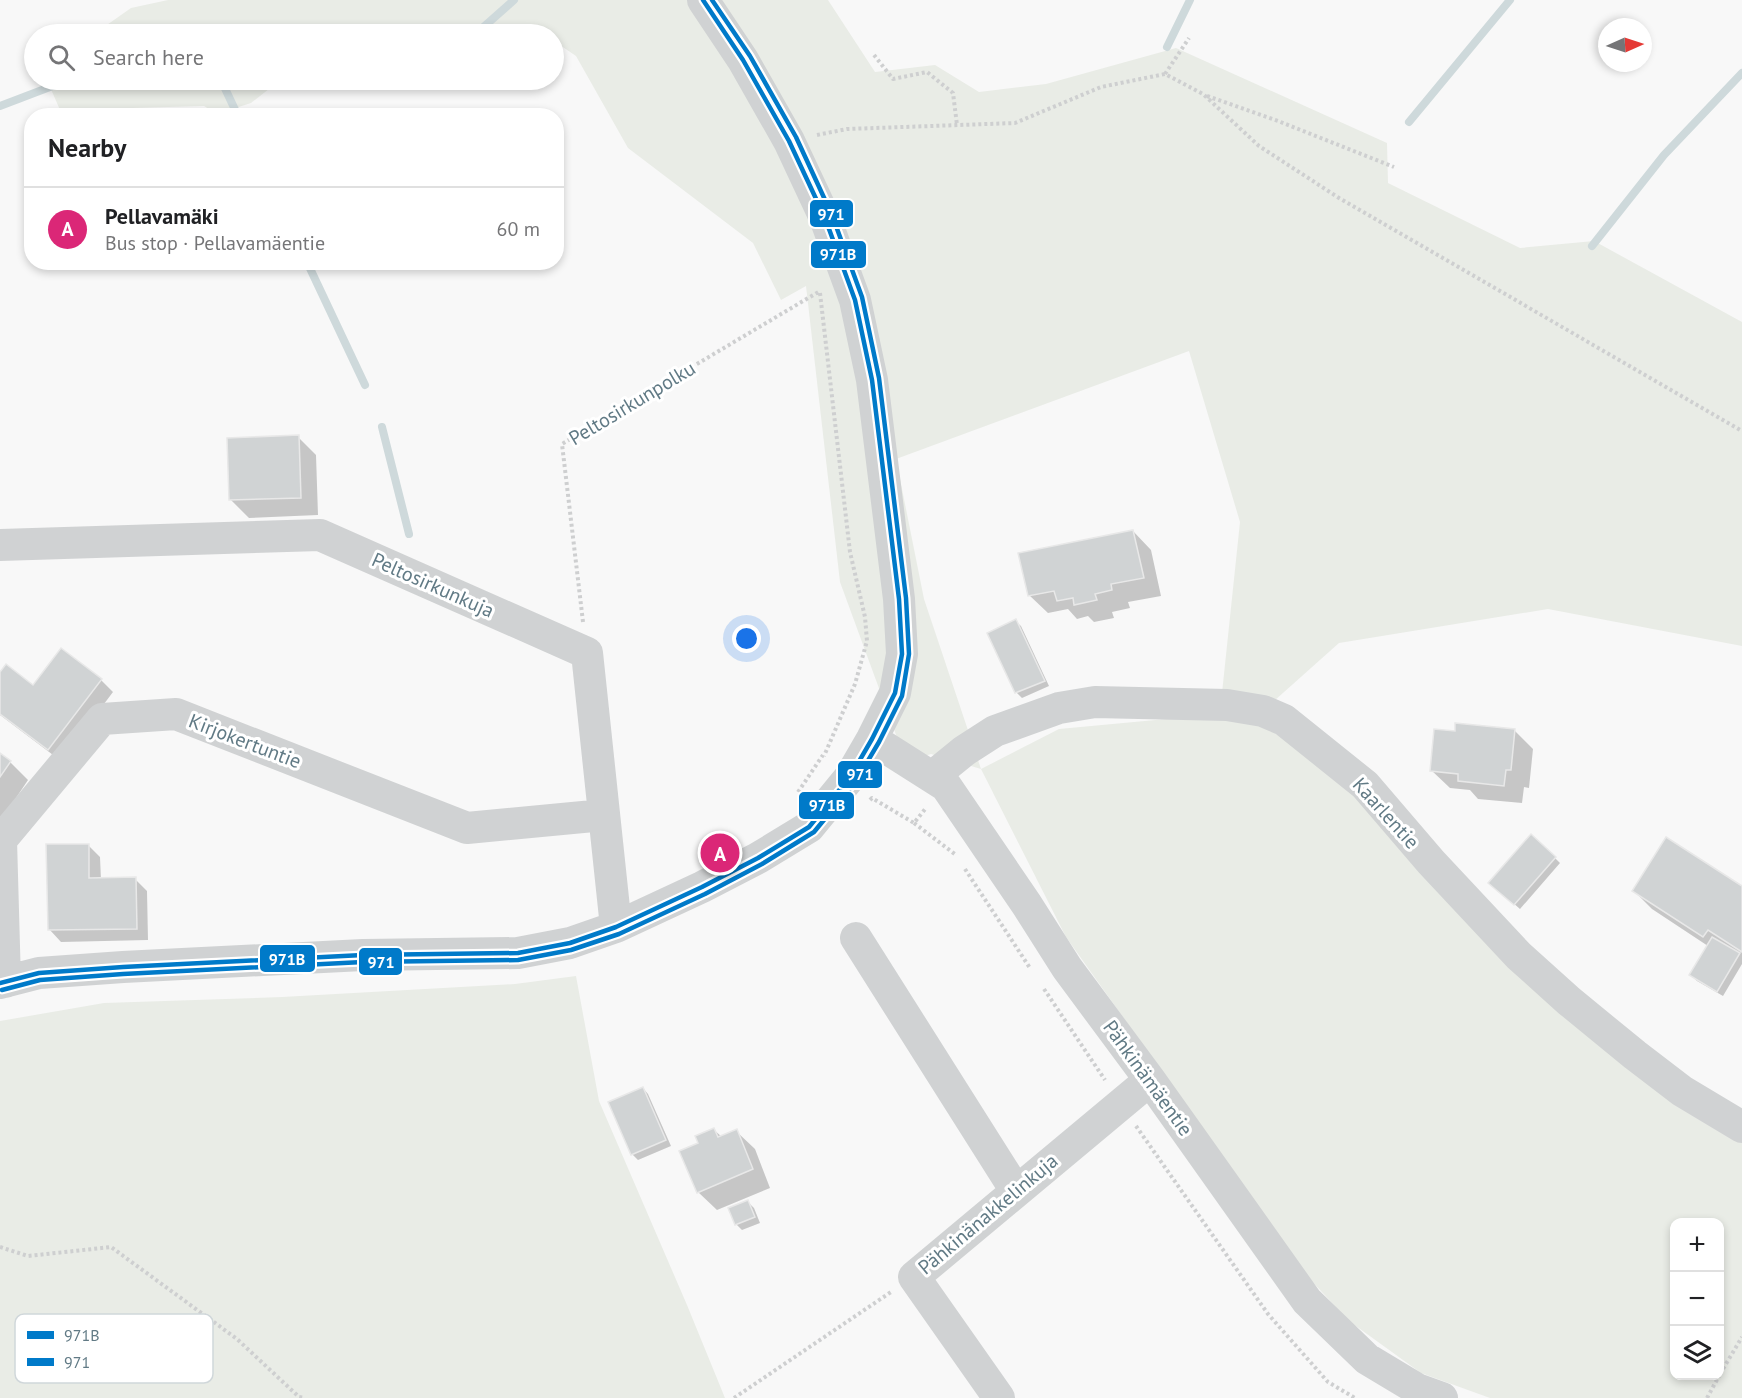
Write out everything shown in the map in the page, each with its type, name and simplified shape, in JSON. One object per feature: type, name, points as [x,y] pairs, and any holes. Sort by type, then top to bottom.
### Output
[{"type":"street","points":[[3,983],[39,973],[123,967],[363,955],[519,953],[570,943],[616,927],[758,858],[809,827],[861,788],[872,739],[895,693],[902,654],[899,599],[872,380],[855,300],[825,218],[789,141],[743,60],[703,0]]},
{"type":"street","name":"Peltosirkunkuja","points":[[0,545],[320,535],[587,653]]},
{"type":"street","points":[[587,653],[616,927]]},
{"type":"street","name":"Kaarlentie","points":[[932,777],[964,751],[995,731],[1059,708],[1095,702],[1227,705],[1263,711],[1284,720],[1365,784],[1431,862],[1511,948],[1569,1002],[1682,1091],[1742,1126]]},
{"type":"street","name":"Kirjokertuntie","points":[[3,983],[1,840],[102,719],[176,714],[467,828],[604,814]]},
{"type":"street","name":"Pähkinämäentie","points":[[872,739],[946,786],[1067,968],[1150,1080],[1307,1301],[1367,1359],[1417,1389],[1442,1398]]},
{"type":"street","points":[[856,938],[1016,1191]]},
{"type":"street","name":"Pähkinänakkelinkuja","points":[[999,1398],[914,1277],[1150,1080]]},
{"type":"path","points":[[1165,74],[1189,38]]},
{"type":"path","points":[[874,56],[893,79],[927,72],[953,93],[957,125]]},
{"type":"path","points":[[789,141],[848,129],[1015,123],[1101,87],[1165,74],[1203,94],[1394,166]]},
{"type":"path","points":[[1203,94],[1258,146],[1339,198],[1742,431]]},
{"type":"path","name":"Peltosirkunpolku","points":[[587,653],[562,444],[820,291],[850,552],[865,617],[867,641],[855,684],[823,755]]},
{"type":"path","points":[[796,795],[823,755],[861,788]]},
{"type":"path","points":[[0,1247],[28,1256],[111,1247],[203,1314]]},
{"type":"path","points":[[734,1398],[914,1277]]},
{"type":"path","points":[[213,1321],[237,1339],[299,1397],[305,1398]]},
{"type":"path","points":[[1724,1367],[1742,1337]]},
{"type":"path","points":[[1707,1398],[1716,1380]]},
{"type":"shaded area","points":[[168,0],[828,0],[875,72],[935,65],[979,92],[1046,84],[1176,48],[1387,143],[1388,183],[1520,248],[1594,241],[1742,322],[1742,646],[1548,609],[1339,643],[1274,701],[1222,693],[1240,522],[1189,351],[896,459],[924,599],[981,769],[931,754],[906,762],[840,582],[806,286],[781,300],[753,243],[628,148],[576,56],[564,48],[564,24],[108,24],[131,8]]},
{"type":"shaded area","points":[[51,90],[268,90],[251,103],[236,108],[204,106],[59,108]]},
{"type":"shaded area","points":[[1209,715],[1259,723],[1327,767],[1742,1139],[1742,1398],[1490,1398],[1421,1373],[1349,1321],[1307,1276],[1066,937],[981,769],[1059,729]]},
{"type":"shaded area","points":[[576,976],[599,1101],[725,1398],[0,1398],[0,1021],[104,1003],[282,997],[515,984]]},
{"type":"building","points":[[299,435],[301,498],[229,500],[227,438]]},
{"type":"building","points":[[1133,530],[1144,578],[1111,584],[1112,590],[1095,594],[1097,600],[1074,605],[1073,598],[1057,601],[1054,591],[1028,596],[1018,553]]},
{"type":"building","points":[[1016,619],[1045,681],[1015,693],[987,633]]},
{"type":"building","points":[[61,648],[102,679],[48,750],[0,714],[0,672],[6,664],[33,685]]},
{"type":"building","points":[[1455,723],[1515,729],[1511,770],[1506,770],[1504,786],[1458,781],[1458,774],[1430,771],[1434,729],[1455,731]]},
{"type":"building","points":[[0,753],[11,761],[0,777]]},
{"type":"building","points":[[1531,834],[1556,857],[1514,905],[1488,883]]},
{"type":"building","points":[[1666,837],[1742,886],[1742,952],[1708,930],[1703,937],[1632,891]]},
{"type":"building","points":[[46,844],[89,844],[89,878],[136,877],[137,929],[48,930]]},
{"type":"building","points":[[1712,937],[1740,953],[1717,992],[1689,975]]},
{"type":"building","points":[[643,1087],[666,1140],[631,1155],[608,1102]]},
{"type":"building","points":[[714,1128],[718,1137],[737,1129],[753,1169],[697,1193],[679,1151],[698,1143],[695,1136]]},
{"type":"building","points":[[748,1200],[755,1217],[735,1225],[728,1208]]},
{"type":"waterway","points":[[487,24],[514,0]]},
{"type":"waterway","points":[[1167,47],[1190,0]]},
{"type":"waterway","points":[[1409,122],[1510,0]]},
{"type":"waterway","points":[[1592,246],[1664,155],[1742,73]]},
{"type":"waterway","points":[[0,106],[42,90]]},
{"type":"waterway","points":[[226,90],[234,108]]},
{"type":"waterway","points":[[311,270],[365,385]]},
{"type":"waterway","points":[[382,427],[409,534]]},
{"type":"transit line","name":"971B","points":[[0,983],[39,973],[123,967],[363,955],[518,953],[570,943],[616,927],[758,858],[809,827],[850,777],[895,693],[902,654],[899,599],[872,380],[855,300],[825,218],[789,141],[743,60],[703,0]]},
{"type":"transit line","name":"971","points":[[2,990],[40,980],[123,974],[363,962],[518,960],[571,950],[619,934],[705,894],[762,864],[814,832],[856,781],[902,696],[909,654],[906,598],[879,378],[862,297],[832,215],[796,137],[750,56],[712,0]]},
{"type":"place","name":"Pellavamäki","points":[[720,853]]}]
